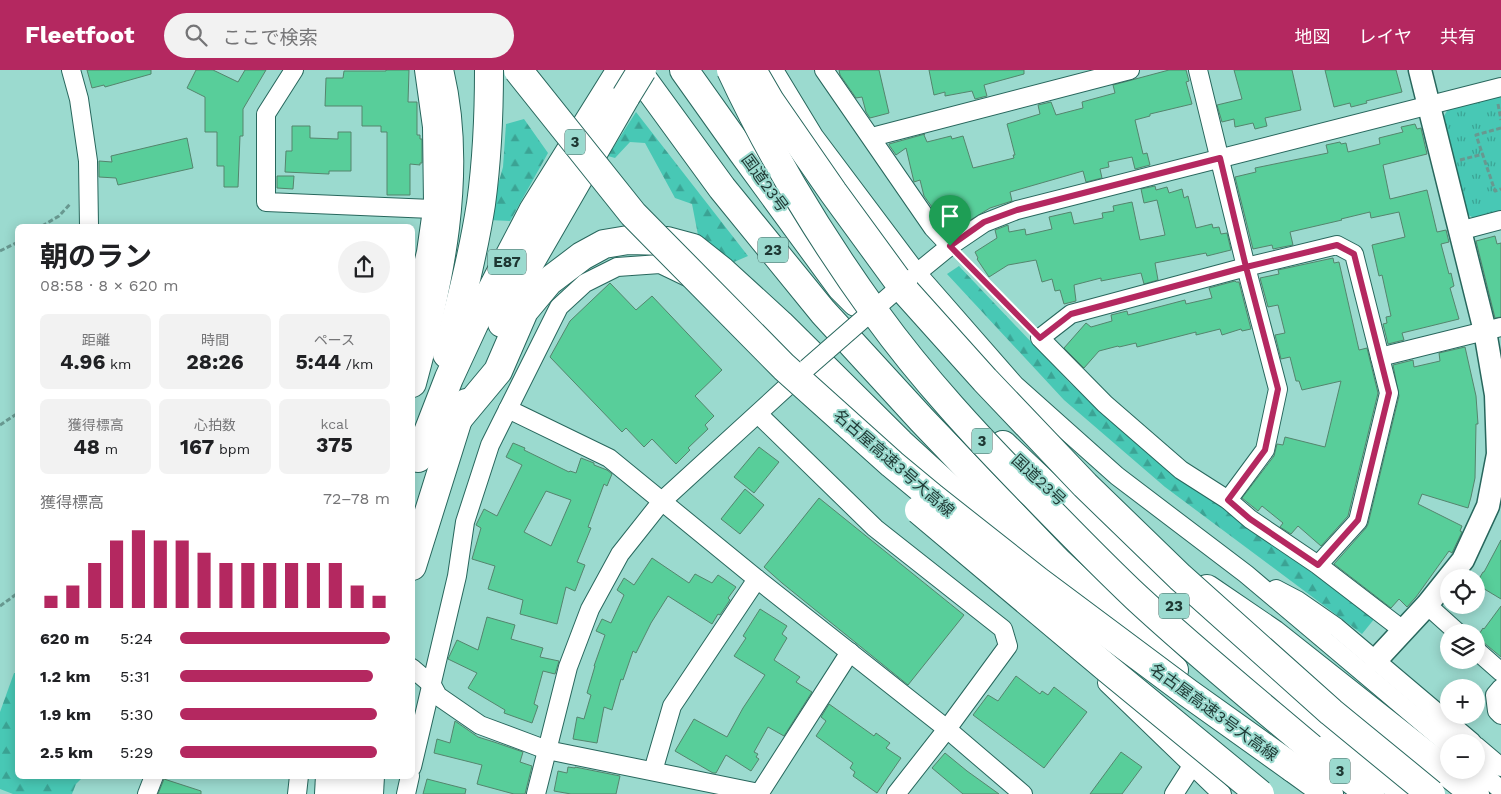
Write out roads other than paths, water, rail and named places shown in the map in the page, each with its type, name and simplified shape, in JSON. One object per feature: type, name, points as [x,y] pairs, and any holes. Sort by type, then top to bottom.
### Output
[{"type":"highway","points":[[415,371],[437,282],[446,223],[450,169],[447,117],[439,70]]},
{"type":"highway","points":[[416,469],[466,280],[481,205],[488,138],[489,70]]},
{"type":"highway","name":"名古屋高速3号大高線","points":[[518,70],[633,214],[784,367],[926,492],[1038,581],[1172,682],[1311,794]]},
{"type":"highway","name":"国道23号","points":[[684,70],[841,287],[955,401],[1179,611],[1407,794]]},
{"type":"highway","name":"名古屋高速3号大高線","points":[[731,70],[748,108],[779,164],[822,234],[877,315],[930,383],[999,459],[1136,596],[1222,673],[1311,748],[1370,794]]},
{"type":"highway","points":[[752,70],[770,101],[833,192],[901,284],[986,380],[1085,485],[1180,577],[1331,712],[1431,794]]},
{"type":"highway","name":"E87","points":[[416,469],[449,378],[474,324],[533,210],[628,77]]},
{"type":"highway","name":"E87","points":[[415,556],[458,420],[529,264],[628,77]]},
{"type":"highway","name":"23","points":[[628,77],[823,312],[922,420],[1056,560],[1311,794]]},
{"type":"highway","points":[[633,214],[659,256],[774,375],[880,477],[1260,794]]},
{"type":"highway","points":[[458,420],[498,371],[524,310],[549,281],[582,256],[604,244],[628,240],[667,241],[693,248],[722,271],[780,324],[900,443],[1018,551],[1056,560]]},
{"type":"highway","points":[[955,401],[1053,482],[1273,634],[1475,794]]},
{"type":"highway","points":[[312,794],[314,779]]},
{"type":"highway","points":[[328,794],[330,779]]},
{"type":"highway","points":[[349,794],[350,779]]},
{"type":"highway","points":[[369,794],[370,779]]},
{"type":"street","points":[[71,70],[79,98],[88,160],[89,224]]},
{"type":"street","points":[[294,70],[266,114],[266,202],[432,209]]},
{"type":"street","points":[[415,297],[426,252],[432,209],[432,127],[424,70]]},
{"type":"street","points":[[774,70],[814,136],[914,275],[1022,391],[1117,476],[1246,574],[1440,737]]},
{"type":"street","points":[[824,70],[933,228],[950,246]]},
{"type":"street","points":[[872,137],[1130,70]]},
{"type":"street","points":[[1198,70],[1278,389],[1265,450],[1228,500]]},
{"type":"street","points":[[1376,660],[1427,605],[1463,560],[1488,506],[1498,454],[1493,329],[1459,231],[1420,70]]},
{"type":"street","points":[[536,794],[568,668],[590,608],[620,554],[662,501],[804,371],[950,246],[984,222],[1017,210],[1501,87]]},
{"type":"street","points":[[1459,231],[1501,220]]},
{"type":"street","points":[[1318,565],[1358,520],[1389,393],[1354,254],[1337,245],[1246,267],[1071,314],[1040,338],[1105,404],[1181,470],[1228,500],[1250,519],[1318,565],[1404,631]]},
{"type":"street","points":[[415,755],[457,576],[465,522],[490,445],[559,307],[585,283],[617,267],[660,264],[698,282],[804,371],[931,490],[1098,675],[1222,794]]},
{"type":"street","points":[[1380,357],[1493,329]]},
{"type":"street","points":[[508,409],[609,458],[947,730],[1023,794]]},
{"type":"street","points":[[758,414],[875,528],[1003,629],[1008,646],[947,730],[896,794]]},
{"type":"street","points":[[1246,574],[1297,600],[1336,627],[1463,734]]},
{"type":"street","points":[[653,771],[672,706],[757,579]]},
{"type":"street","points":[[1427,605],[1448,624]]},
{"type":"street","points":[[415,671],[432,685],[438,696],[480,725],[547,750],[759,794],[850,652]]},
{"type":"street","points":[[1485,658],[1501,672]]},
{"type":"street","points":[[1501,688],[1496,695],[1497,711],[1501,715]]},
{"type":"street","points":[[1485,754],[1501,767]]},
{"type":"street","points":[[1174,794],[1192,766]]},
{"type":"street","points":[[1485,776],[1501,790]]},
{"type":"street","points":[[147,794],[153,779]]},
{"type":"street","points":[[297,794],[299,779]]},
{"type":"street","points":[[406,794],[409,779]]}]
